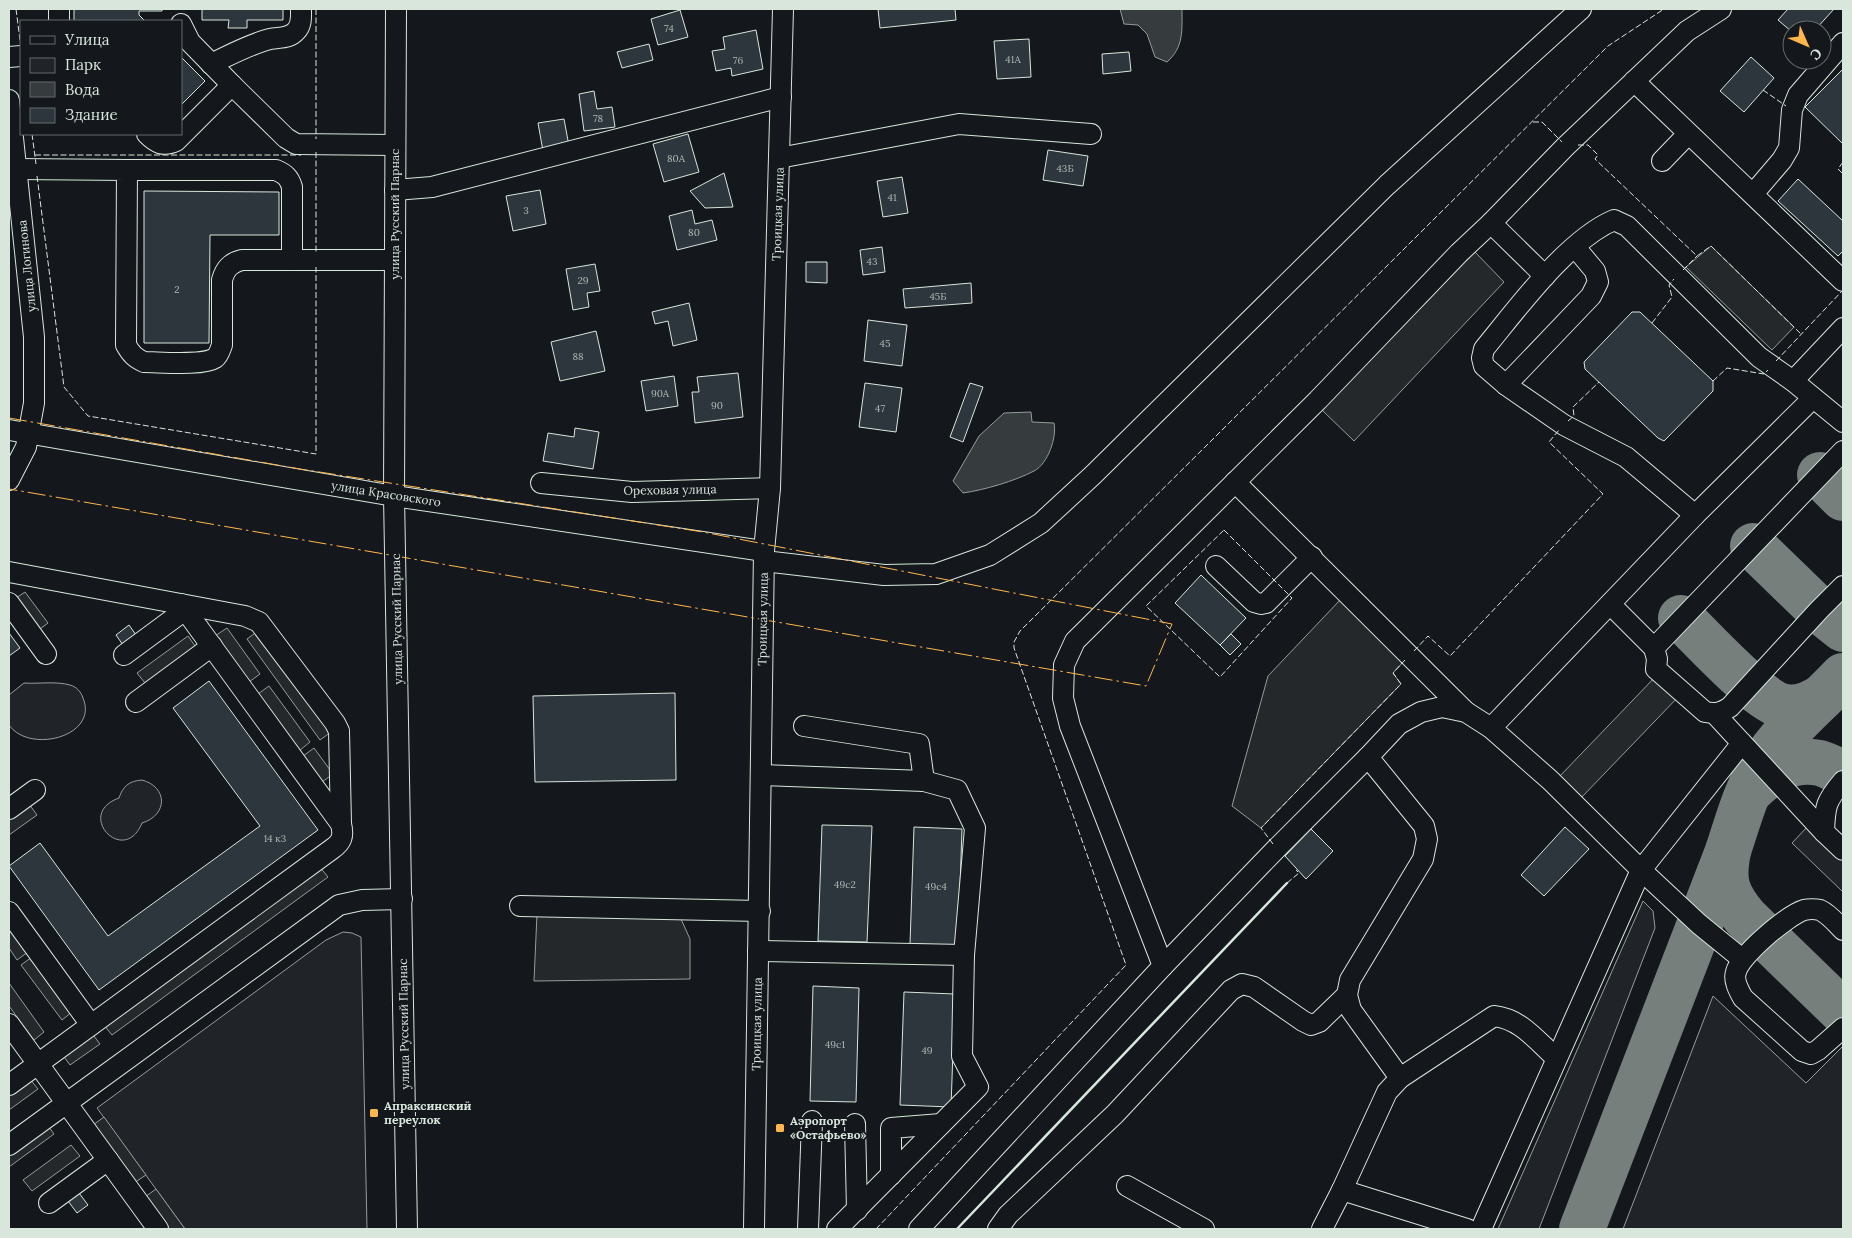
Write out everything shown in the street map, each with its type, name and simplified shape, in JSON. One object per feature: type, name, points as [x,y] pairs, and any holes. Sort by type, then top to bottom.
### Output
[{"type":"street","points":[[211,64],[259,43],[275,38],[285,38],[293,34],[300,25],[302,9]]},
{"type":"street","name":"улица Русский Парнас","points":[[396,9],[394,496],[407,1229]]},
{"type":"street","name":"Троицкая улица","points":[[754,1229],[754,1128],[760,911],[764,556],[770,488],[783,9]]},
{"type":"street","name":"улица Красовского","points":[[9,430],[394,496],[884,575],[936,574],[990,555],[1041,523],[1093,475],[1387,185],[1581,9]]},
{"type":"street","points":[[1163,966],[1070,726],[1063,698],[1064,665],[1075,641],[1318,400],[1459,253],[1566,146],[1687,31],[1721,9]]},
{"type":"street","points":[[182,25],[190,42],[211,64],[286,138],[296,144],[395,145]]},
{"type":"street","points":[[1752,194],[1782,160],[1789,148],[1792,110],[1798,95],[1843,43]]},
{"type":"street","points":[[1634,81],[1843,281]]},
{"type":"street","points":[[148,135],[157,143],[164,145],[176,142],[232,85]]},
{"type":"street","points":[[395,190],[432,187],[781,97]]},
{"type":"street","name":"улица Логинова","points":[[9,100],[34,336],[34,403],[29,433],[26,447],[9,480]]},
{"type":"street","points":[[780,158],[959,124],[1091,134]]},
{"type":"street","points":[[1662,161],[1688,134]]},
{"type":"street","points":[[17,169],[276,170],[290,180],[292,187],[292,260]]},
{"type":"street","points":[[127,170],[126,344],[131,354],[137,360],[144,362],[205,362],[216,358],[222,345],[222,280],[224,272],[234,262],[242,260],[395,260]]},
{"type":"street","points":[[1695,514],[1626,457],[1564,425],[1506,385],[1484,366],[1482,358],[1484,349],[1545,276],[1600,226],[1614,220],[1627,226],[1759,357],[1793,381],[1843,422]]},
{"type":"street","points":[[1491,223],[1545,276]]},
{"type":"street","points":[[1506,385],[1591,296],[1598,282],[1595,271],[1575,248]]},
{"type":"street","points":[[1793,381],[1843,328]]},
{"type":"street","points":[[1491,728],[1695,514],[1813,398]]},
{"type":"street","points":[[1654,648],[1843,451]]},
{"type":"street","points":[[1235,482],[1466,712],[1491,728],[1550,780],[1641,870],[1699,924],[1742,959]]},
{"type":"street","name":"Ореховая улица","points":[[541,483],[632,492],[770,488]]},
{"type":"street","points":[[1216,566],[1254,602],[1261,604],[1266,603],[1312,557]]},
{"type":"street","points":[[9,1085],[339,844],[343,832],[341,824],[341,736],[335,723],[259,622],[245,616],[183,607],[12,576]]},
{"type":"street","points":[[1610,604],[1654,648],[1657,659],[1656,669],[1705,712],[1715,714],[1723,712],[1730,707],[1843,586]]},
{"type":"street","points":[[9,603],[46,654]]},
{"type":"street","points":[[183,607],[341,824]]},
{"type":"street","points":[[124,655],[183,607]]},
{"type":"street","points":[[136,702],[212,646]]},
{"type":"street","points":[[919,1229],[1163,966],[1399,724],[1420,712],[1442,707],[1466,712]]},
{"type":"street","points":[[1715,714],[1843,850]]},
{"type":"street","points":[[804,726],[919,744],[924,781]]},
{"type":"street","points":[[1481,1229],[1641,870],[1742,743]]},
{"type":"street","points":[[1368,757],[1424,826],[1427,840],[1423,859],[1350,980],[1347,995],[1351,1010],[1400,1078]]},
{"type":"street","points":[[761,775],[924,781],[958,790],[975,828],[964,955],[962,1056],[978,1087],[837,1229]]},
{"type":"street","points":[[1824,832],[1825,810],[1829,798],[1843,781]]},
{"type":"street","points":[[9,809],[35,790]]},
{"type":"street","points":[[9,1146],[338,906],[362,900],[402,899]]},
{"type":"street","points":[[520,906],[760,911]]},
{"type":"street","points":[[1843,930],[1830,917],[1818,910],[1804,910],[1784,922],[1765,937],[1742,959],[1735,973],[1737,986],[1743,998],[1802,1051],[1810,1054],[1818,1050],[1843,1028]]},
{"type":"street","points":[[9,912],[91,1025]]},
{"type":"street","points":[[758,951],[964,955]]},
{"type":"street","points":[[998,1229],[1008,1215],[1115,1114],[1231,990],[1242,984],[1254,987],[1303,1021],[1311,1024],[1319,1022],[1347,995]]},
{"type":"street","points":[[1322,1229],[1387,1092],[1400,1078],[1494,1016],[1507,1017],[1518,1023],[1556,1058]]},
{"type":"street","points":[[9,1024],[158,1229]]},
{"type":"street","points":[[808,1229],[812,1121]]},
{"type":"street","points":[[855,1124],[857,1210]]},
{"type":"street","points":[[891,1175],[891,1128],[941,1124]]},
{"type":"street","points":[[49,1203],[108,1160]]},
{"type":"street","points":[[1127,1186],[1204,1229]]},
{"type":"street","points":[[1342,1190],[1467,1229]]},
{"type":"green space","points":[[24,683],[59,683],[75,687],[83,698],[85,712],[81,723],[72,731],[60,737],[31,738],[19,734],[9,725],[9,695]]},
{"type":"green space","points":[[142,780],[157,789],[162,801],[160,808],[151,819],[142,823],[134,835],[124,840],[115,839],[107,833],[102,825],[101,815],[106,805],[119,798],[122,790],[127,785]]},
{"type":"green space","points":[[1809,825],[1843,857],[1843,892],[1792,843]]},
{"type":"green space","points":[[1643,901],[1653,911],[1655,928],[1539,1229],[1498,1229]]},
{"type":"green space","points":[[343,932],[361,937],[367,1229],[185,1229],[97,1108],[326,940]]},
{"type":"green space","points":[[1713,996],[1806,1083],[1843,1046],[1843,1229],[1623,1229]]},
{"type":"shaded area","points":[[1711,246],[1794,327],[1772,350],[1686,267]]},
{"type":"shaded area","points":[[1475,252],[1504,282],[1354,441],[1322,410]]},
{"type":"shaded area","points":[[25,592],[48,623],[36,632],[13,600]]},
{"type":"shaded area","points":[[1341,599],[1404,661],[1393,673],[1401,684],[1261,828],[1232,806],[1268,676]]},
{"type":"shaded area","points":[[227,628],[260,674],[249,682],[215,636]]},
{"type":"shaded area","points":[[258,631],[331,732],[320,740],[247,639]]},
{"type":"shaded area","points":[[188,636],[195,646],[145,683],[137,673]]},
{"type":"shaded area","points":[[1658,674],[1680,695],[1580,799],[1558,778]]},
{"type":"shaded area","points":[[269,686],[310,742],[299,751],[258,694]]},
{"type":"shaded area","points":[[314,748],[333,774],[322,782],[303,756]]},
{"type":"shaded area","points":[[29,804],[37,815],[9,835],[9,818]]},
{"type":"shaded area","points":[[319,866],[328,877],[112,1035],[103,1024]]},
{"type":"shaded area","points":[[537,914],[681,919],[690,939],[690,979],[534,981]]},
{"type":"shaded area","points":[[9,925],[28,952],[17,960],[9,948]]},
{"type":"shaded area","points":[[32,957],[72,1012],[62,1020],[21,965]]},
{"type":"shaded area","points":[[9,983],[44,1032],[34,1040],[9,1006]]},
{"type":"shaded area","points":[[91,1032],[100,1044],[70,1065],[62,1054]]},
{"type":"shaded area","points":[[29,1078],[38,1089],[9,1110],[9,1093]]},
{"type":"shaded area","points":[[104,1117],[146,1175],[134,1183],[93,1125]]},
{"type":"shaded area","points":[[46,1123],[54,1134],[9,1167],[9,1150]]},
{"type":"shaded area","points":[[71,1145],[80,1156],[32,1191],[23,1180]]},
{"type":"shaded area","points":[[156,1189],[185,1229],[168,1229],[145,1197]]},
{"type":"water","points":[[1120,9],[1182,9],[1181,38],[1177,50],[1167,62],[1155,57],[1147,34],[1138,25],[1124,24]]},
{"type":"water","points":[[1031,412],[1032,422],[1054,423],[1055,429],[1050,450],[1039,468],[1018,478],[963,493],[953,481],[979,436],[1004,413]]},
{"type":"building","points":[[74,9],[162,9],[162,11],[139,11],[139,15],[144,20],[74,20]]},
{"type":"building","points":[[202,9],[283,9],[283,20],[247,20],[247,28],[228,28],[229,20],[202,20]]},
{"type":"building","points":[[878,9],[955,9],[956,20],[880,28]]},
{"type":"building","points":[[1788,9],[1834,9],[1824,20],[1782,20],[1782,23],[1778,20]]},
{"type":"building","points":[[680,10],[688,37],[658,45],[651,19]]},
{"type":"building","points":[[756,30],[763,69],[732,76],[731,68],[716,71],[712,51],[725,49],[723,37]]},
{"type":"building","points":[[1029,39],[1031,77],[997,79],[994,41]]},
{"type":"building","points":[[649,44],[653,60],[622,68],[617,52]]},
{"type":"building","points":[[1129,52],[1131,71],[1103,74],[1102,54]]},
{"type":"building","points":[[1751,57],[1774,78],[1744,112],[1720,91]]},
{"type":"building","points":[[182,58],[205,81],[182,104]]},
{"type":"building","points":[[1843,69],[1843,144],[1805,107]]},
{"type":"building","points":[[594,91],[597,109],[612,107],[615,127],[584,131],[579,94]]},
{"type":"building","points":[[564,119],[569,146],[543,151],[538,123]]},
{"type":"building","points":[[688,134],[699,172],[664,182],[653,144]]},
{"type":"building","points":[[1048,150],[1088,156],[1083,186],[1043,180]]},
{"type":"building","points":[[724,173],[733,207],[705,208],[690,191]]},
{"type":"building","points":[[902,177],[908,213],[883,217],[877,181]]},
{"type":"building","points":[[1798,179],[1843,221],[1843,251],[1838,256],[1778,201]]},
{"type":"building","points":[[540,190],[546,224],[513,231],[506,196]]},
{"type":"building","points":[[144,191],[279,192],[279,235],[210,235],[209,343],[144,343]]},
{"type":"building","points":[[692,210],[695,224],[712,220],[717,240],[677,250],[669,216]]},
{"type":"building","points":[[882,247],[885,272],[863,275],[860,250]]},
{"type":"building","points":[[806,262],[827,262],[827,283],[806,282]]},
{"type":"building","points":[[595,264],[600,291],[587,293],[589,307],[573,310],[566,269]]},
{"type":"building","points":[[971,283],[972,303],[905,308],[903,289]]},
{"type":"building","points":[[689,303],[697,340],[673,346],[668,321],[655,324],[652,312]]},
{"type":"building","points":[[1632,312],[1640,312],[1713,381],[1713,391],[1664,441],[1658,438],[1585,369],[1584,362]]},
{"type":"building","points":[[868,320],[907,325],[902,366],[864,361]]},
{"type":"building","points":[[596,331],[605,371],[560,381],[551,342]]},
{"type":"building","points":[[738,373],[743,417],[695,423],[692,392],[699,392],[697,377]]},
{"type":"building","points":[[674,376],[678,406],[646,411],[641,381]]},
{"type":"building","points":[[865,383],[902,388],[896,432],[859,427]]},
{"type":"building","points":[[970,383],[983,387],[963,442],[950,437]]},
{"type":"building","points":[[575,428],[599,432],[593,469],[543,461],[548,433],[574,437]]},
{"type":"building","points":[[1201,575],[1246,618],[1220,645],[1175,603]]},
{"type":"building","points":[[129,625],[136,635],[123,645],[116,635]]},
{"type":"building","points":[[9,633],[20,648],[9,656]]},
{"type":"building","points":[[1231,634],[1241,644],[1230,655],[1220,645]]},
{"type":"building","points":[[209,681],[318,830],[99,990],[9,866],[40,843],[108,936],[260,826],[173,708]]},
{"type":"building","points":[[675,693],[676,780],[535,782],[533,696]]},
{"type":"building","points":[[822,825],[872,826],[867,942],[818,941]]},
{"type":"building","points":[[914,827],[962,829],[958,945],[910,944]]},
{"type":"building","points":[[1565,827],[1589,849],[1544,896],[1521,875]]},
{"type":"building","points":[[1311,829],[1333,851],[1306,879],[1285,856]]},
{"type":"building","points":[[813,986],[859,988],[856,1102],[810,1101]]},
{"type":"building","points":[[904,992],[955,994],[951,1107],[900,1105]]},
{"type":"building","points":[[79,1193],[88,1205],[77,1213],[68,1201]]},
{"type":"taxiway","points":[[1820,475],[1843,498]]},
{"type":"taxiway","points":[[1753,546],[1819,610],[1843,629]]},
{"type":"taxiway","points":[[1681,618],[1747,683],[1775,703],[1786,707],[1800,707],[1822,697]]},
{"type":"taxiway","points":[[1582,1229],[1757,773],[1781,739],[1843,676]]},
{"type":"taxiway","points":[[1750,791],[1773,772],[1790,764],[1800,762],[1820,763],[1841,772]]},
{"type":"taxiway","points":[[1728,851],[1725,871],[1727,887],[1733,901],[1745,917],[1843,1012]]},
{"type":"fence","points":[[16,9],[20,40]]},
{"type":"fence","points":[[316,9],[316,139]]},
{"type":"fence","points":[[876,1229],[1126,965],[1014,648],[1014,642],[1020,631],[1608,46],[1664,9]]},
{"type":"fence","points":[[1763,90],[1786,106]]},
{"type":"fence","points":[[1533,122],[1542,122],[1562,142]]},
{"type":"fence","points":[[32,135],[36,164]]},
{"type":"fence","points":[[1578,145],[1588,145],[1598,155],[1595,159],[1697,256],[1711,246],[1802,335]]},
{"type":"fence","points":[[316,152],[316,254]]},
{"type":"fence","points":[[35,155],[301,155]]},
{"type":"fence","points":[[1843,162],[1838,169],[1843,174]]},
{"type":"fence","points":[[37,176],[64,387],[88,416],[316,454],[316,267]]},
{"type":"fence","points":[[1683,270],[1697,256]]},
{"type":"fence","points":[[1652,323],[1672,297],[1669,285],[1674,279]]},
{"type":"fence","points":[[1776,361],[1843,290]]},
{"type":"fence","points":[[1713,381],[1727,368],[1764,374],[1768,370]]},
{"type":"fence","points":[[1568,421],[1574,416],[1573,407],[1599,382]]},
{"type":"fence","points":[[1414,651],[1428,636],[1450,656],[1603,494],[1549,442],[1559,430]]},
{"type":"fence","points":[[1224,530],[1292,598],[1220,677],[1146,606],[1224,530]]},
{"type":"fence","points":[[1273,844],[1261,828],[1401,684],[1393,673],[1405,660]]},
{"type":"fence","points":[[1287,883],[1299,873],[1296,870]]},
{"type":"wall","points":[[957,1229],[1287,883]]},
{"type":"power","points":[[9,418],[300,469],[703,532],[1172,624],[1146,686],[9,489]]},
{"type":"place","name":"Апраксинский переулок","points":[[374,1113]]},
{"type":"place","name":"Аэропорт «Остафьево»","points":[[780,1128]]}]
